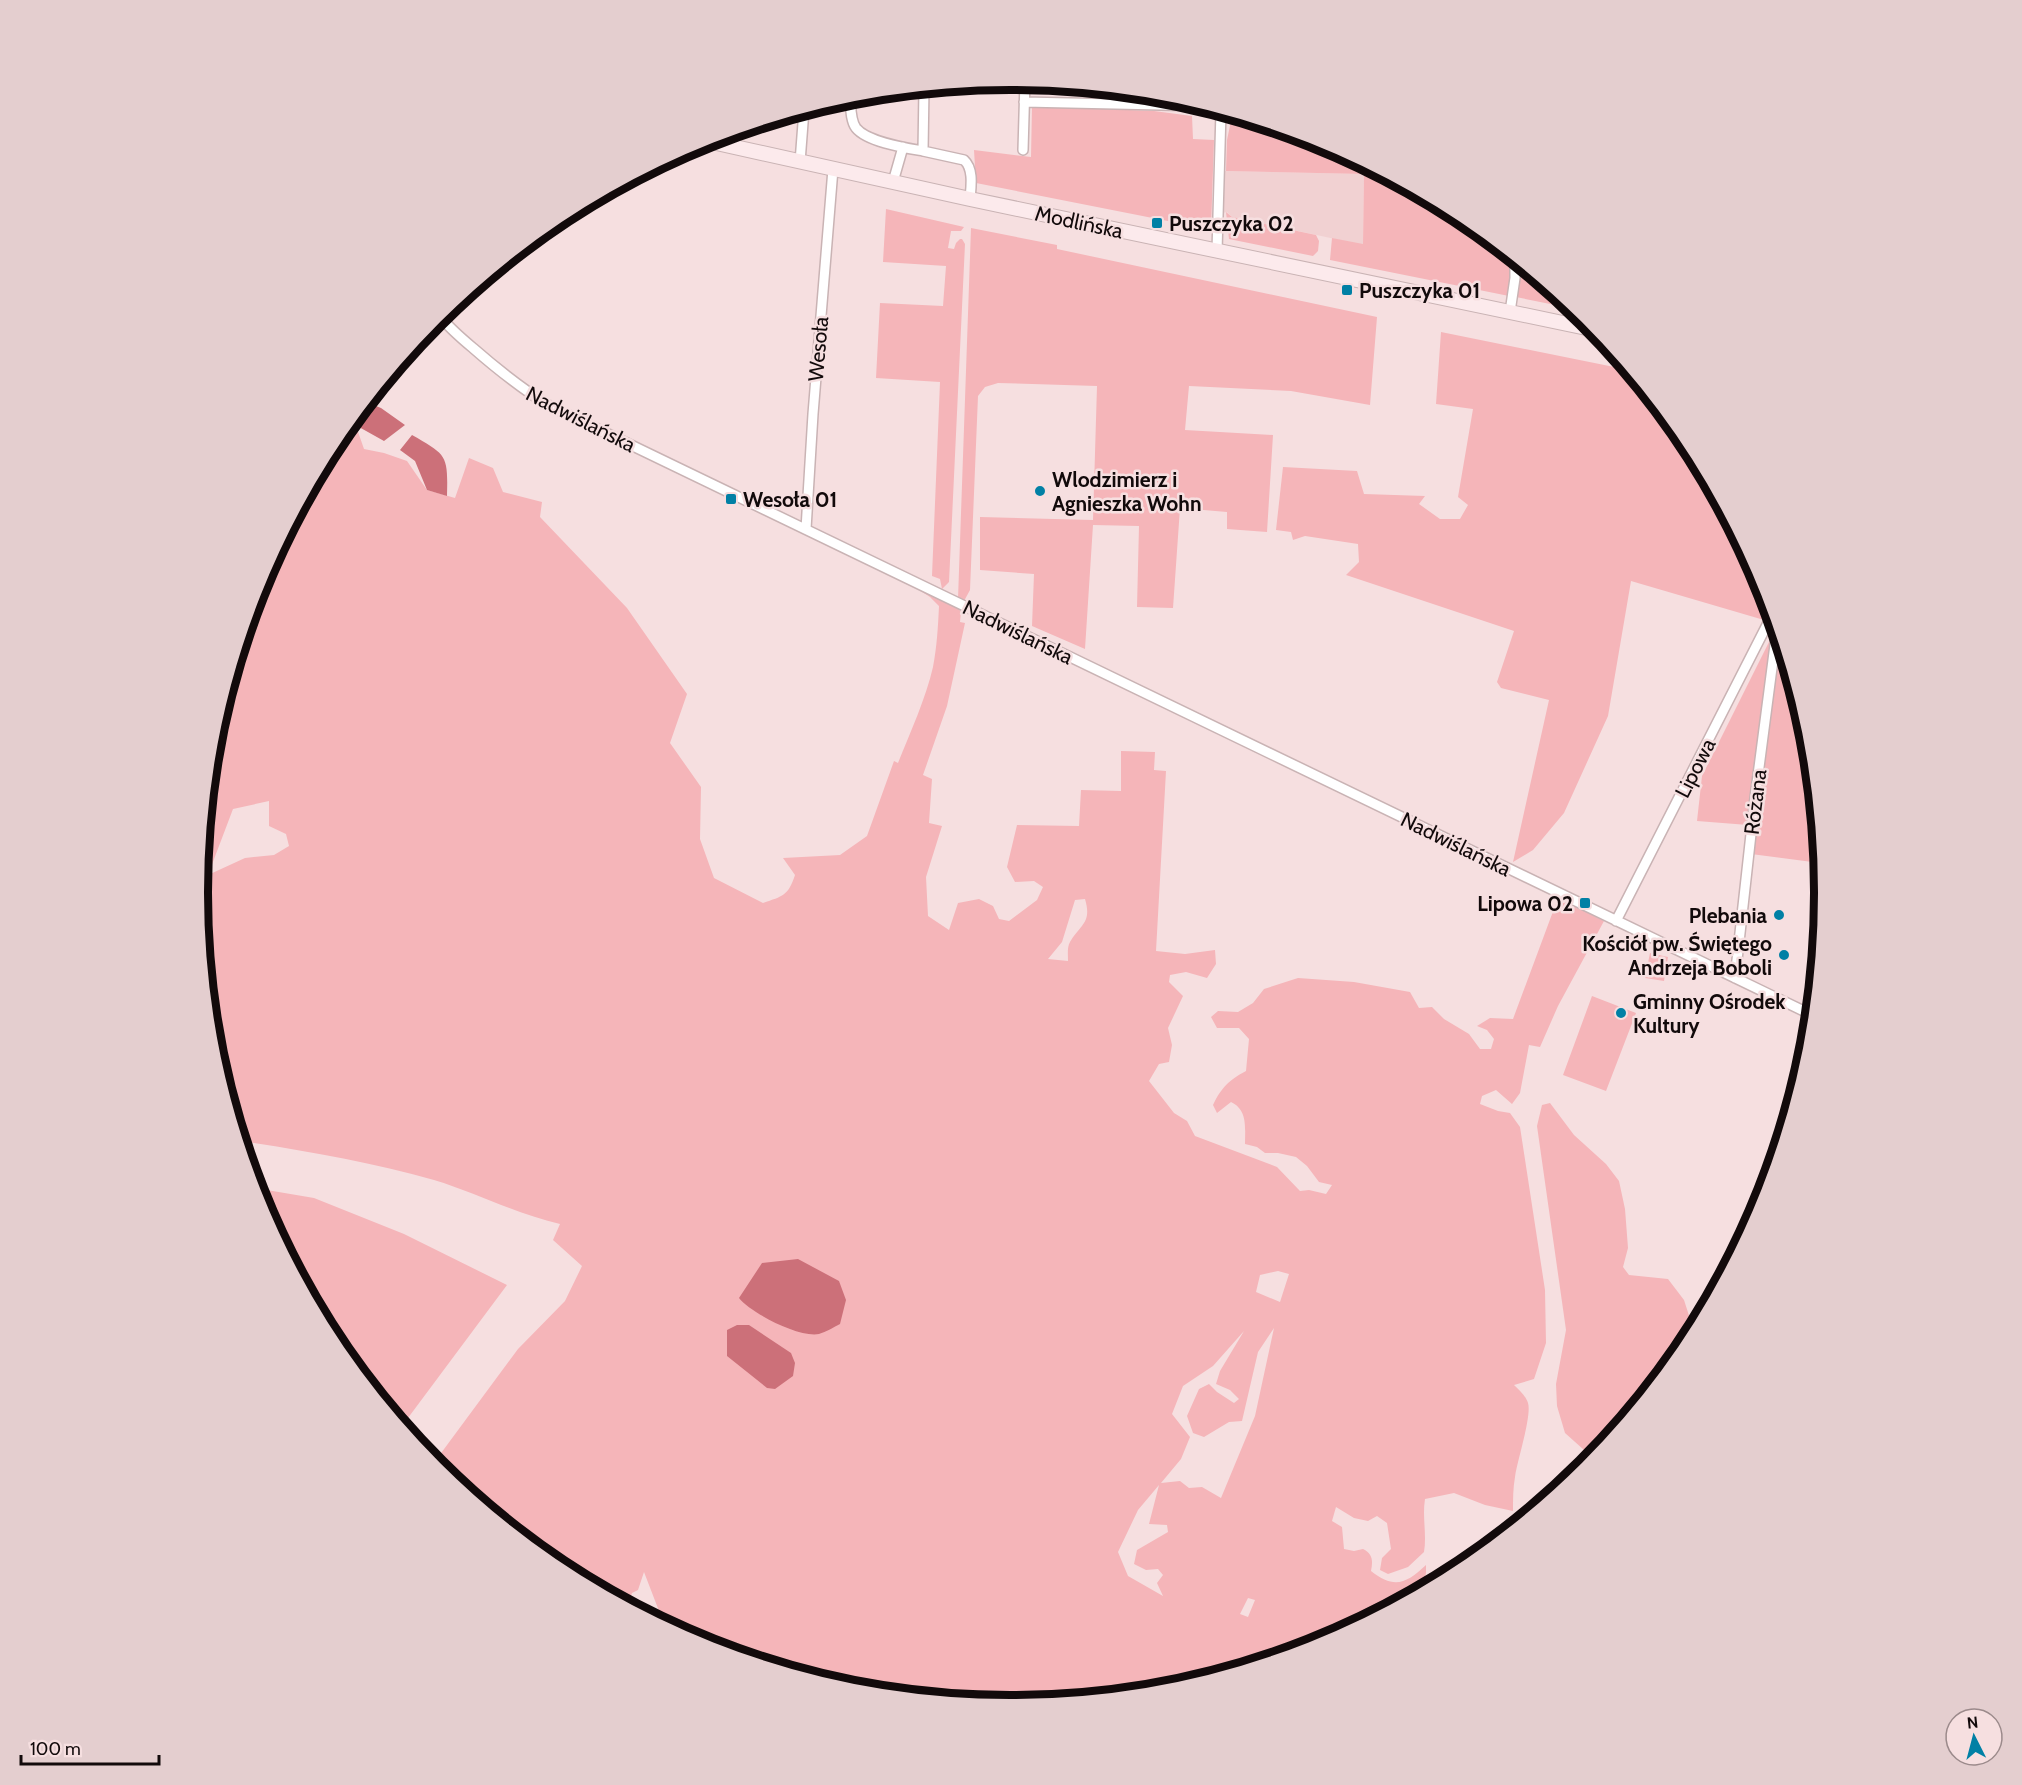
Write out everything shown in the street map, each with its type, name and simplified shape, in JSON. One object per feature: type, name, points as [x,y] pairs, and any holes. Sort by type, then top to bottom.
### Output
[{"type":"main road","name":"Modlińska","points":[[724,144],[970,199],[1579,327]]},
{"type":"street","points":[[1023,150],[1025,91]]},
{"type":"street","points":[[923,151],[924,95]]},
{"type":"street","points":[[1024,102],[1169,105]]},
{"type":"street","points":[[851,106],[856,128],[868,137],[964,160],[970,172],[970,199]]},
{"type":"street","points":[[800,162],[803,117]]},
{"type":"street","points":[[1217,251],[1221,118]]},
{"type":"street","points":[[893,182],[903,147]]},
{"type":"street","name":"Wesoła","points":[[806,529],[832,169]]},
{"type":"street","points":[[1510,312],[1515,268]]},
{"type":"street","name":"Nadwiślańska","points":[[446,323],[520,388],[548,405],[1805,1011]]},
{"type":"street","name":"Lipowa","points":[[1616,921],[1767,625]]},
{"type":"street","name":"Różana","points":[[1735,978],[1775,647]]},
{"type":"shaded area","points":[[1032,106],[1154,111],[1192,116],[1193,139],[1214,140],[1211,228],[1196,232],[1183,224],[976,183],[974,150],[1031,157]]},
{"type":"shaded area","points":[[1231,121],[1318,151],[1366,173],[1412,198],[1457,225],[1511,265],[1509,296],[1330,260],[1332,238],[1363,244],[1364,174],[1226,171],[1227,140]]},
{"type":"shaded area","points":[[1224,171],[1364,174],[1363,245],[1232,217],[1227,212],[1223,213]]},
{"type":"shaded area","points":[[886,209],[964,227],[961,231],[951,231],[948,248],[954,249],[960,239],[965,244],[949,582],[942,589],[940,579],[932,576],[940,382],[876,378],[880,303],[943,306],[946,266],[883,262]]},
{"type":"shaded area","points":[[1226,212],[1232,217],[1316,235],[1319,241],[1318,251],[1313,256],[1229,239]]},
{"type":"shaded area","points":[[971,228],[1057,245],[1057,249],[1377,317],[1370,405],[1291,391],[1189,386],[1185,430],[1273,435],[1267,532],[1227,529],[1227,512],[1180,508],[1173,608],[1137,607],[1139,526],[1093,525],[1085,649],[1032,626],[1034,574],[980,570],[980,517],[1093,520],[1097,386],[998,383],[985,387],[978,396],[970,590],[964,601],[958,599]]},
{"type":"shaded area","points":[[1519,272],[1557,305],[1516,297]]},
{"type":"shaded area","points":[[1441,332],[1618,368],[1648,404],[1706,491],[1731,538],[1765,618],[1631,581],[1608,716],[1564,813],[1533,850],[1513,862],[1549,700],[1501,688],[1497,682],[1514,631],[1346,575],[1359,562],[1358,544],[1305,536],[1293,540],[1291,532],[1276,530],[1283,467],[1357,471],[1364,494],[1425,496],[1419,504],[1440,519],[1460,519],[1468,505],[1458,497],[1473,409],[1436,404]]},
{"type":"shaded area","points":[[373,405],[405,425],[384,441],[358,427]]},
{"type":"shaded area","points":[[357,429],[364,449],[407,461],[427,490],[455,498],[469,458],[493,468],[503,492],[542,502],[540,517],[627,608],[687,694],[670,743],[701,787],[700,839],[714,878],[763,903],[784,894],[790,887],[795,875],[783,858],[840,855],[867,836],[894,761],[898,763],[917,715],[930,679],[934,659],[939,606],[910,584],[958,608],[961,612],[960,622],[965,623],[947,706],[923,775],[932,779],[929,823],[942,826],[926,877],[928,916],[949,930],[958,903],[979,899],[993,906],[999,919],[1009,921],[1037,900],[1043,887],[1034,881],[1015,882],[1007,867],[1017,825],[1079,826],[1081,790],[1121,791],[1121,751],[1155,752],[1154,770],[1166,771],[1156,951],[1185,954],[1215,950],[1216,964],[1207,978],[1186,972],[1170,975],[1169,982],[1183,996],[1168,1028],[1172,1045],[1169,1062],[1159,1064],[1149,1081],[1174,1113],[1187,1121],[1195,1136],[1277,1167],[1300,1191],[1309,1190],[1326,1194],[1332,1185],[1319,1182],[1307,1166],[1296,1157],[1265,1153],[1257,1147],[1245,1144],[1243,1115],[1236,1105],[1231,1102],[1217,1113],[1213,1105],[1219,1094],[1230,1081],[1246,1071],[1249,1039],[1239,1028],[1217,1028],[1211,1017],[1218,1011],[1238,1012],[1253,1003],[1264,989],[1298,978],[1354,982],[1410,992],[1419,1008],[1432,1007],[1444,1019],[1469,1034],[1480,1049],[1491,1049],[1494,1039],[1487,1030],[1477,1026],[1490,1018],[1513,1019],[1558,898],[1604,921],[1558,1006],[1540,1047],[1529,1045],[1520,1093],[1512,1104],[1496,1090],[1482,1096],[1480,1104],[1510,1113],[1520,1127],[1545,1290],[1546,1343],[1534,1379],[1514,1385],[1526,1398],[1529,1409],[1514,1481],[1513,1511],[1485,1505],[1454,1493],[1425,1499],[1424,1552],[1408,1567],[1388,1574],[1380,1570],[1382,1558],[1391,1549],[1387,1523],[1377,1516],[1368,1521],[1354,1518],[1336,1507],[1332,1521],[1342,1527],[1344,1549],[1354,1551],[1363,1549],[1369,1553],[1372,1558],[1371,1571],[1393,1582],[1406,1580],[1426,1565],[1424,1580],[1366,1612],[1318,1634],[1219,1668],[1168,1680],[1116,1688],[1011,1695],[906,1688],[854,1680],[803,1668],[753,1652],[704,1634],[660,1614],[644,1572],[638,1590],[632,1593],[630,1598],[565,1560],[482,1496],[439,1455],[518,1349],[565,1301],[582,1266],[553,1240],[560,1224],[528,1215],[434,1180],[249,1142],[224,1049],[215,997],[208,892],[209,875],[245,858],[274,855],[289,846],[286,834],[269,826],[269,801],[233,809],[209,873],[210,840],[215,788],[224,736],[251,635],[291,538],[316,491]],"holes":[[[1085,899],[1087,913],[1084,923],[1069,944],[1068,961],[1048,959],[1062,942],[1075,900]],[[1278,1271],[1289,1274],[1280,1302],[1256,1292],[1260,1275]],[[1274,1328],[1255,1416],[1221,1498],[1202,1487],[1189,1488],[1180,1481],[1161,1483],[1181,1459],[1190,1437],[1172,1414],[1183,1386],[1213,1366],[1244,1331],[1220,1371],[1216,1384],[1230,1390],[1239,1399],[1234,1403],[1209,1384],[1199,1389],[1187,1416],[1193,1433],[1204,1437],[1229,1422],[1242,1421],[1258,1352]],[[1159,1485],[1149,1524],[1167,1525],[1168,1532],[1137,1550],[1134,1564],[1146,1570],[1158,1569],[1163,1575],[1157,1583],[1163,1596],[1128,1576],[1118,1552],[1138,1510]],[[1248,1598],[1255,1600],[1248,1617],[1240,1614]]]},
{"type":"shaded area","points":[[412,435],[439,452],[443,458],[447,472],[447,496],[427,490],[415,461],[400,450]]},
{"type":"shaded area","points":[[1772,637],[1798,736],[1807,788],[1813,862],[1751,854],[1748,825],[1697,821],[1702,776]]},
{"type":"shaded area","points":[[1650,953],[1668,957],[1664,981],[1645,978]]},
{"type":"shaded area","points":[[1592,996],[1636,1013],[1606,1091],[1563,1075]]},
{"type":"shaded area","points":[[1550,1103],[1574,1135],[1606,1164],[1619,1181],[1625,1209],[1628,1248],[1623,1267],[1629,1275],[1668,1279],[1684,1300],[1690,1319],[1648,1381],[1586,1452],[1565,1433],[1557,1406],[1556,1384],[1566,1330],[1537,1126],[1542,1105]]},
{"type":"shaded area","points":[[266,1190],[314,1198],[404,1234],[507,1285],[406,1420],[374,1381],[316,1294],[291,1247]]},
{"type":"shaded area","points":[[798,1259],[839,1281],[846,1300],[840,1324],[819,1334],[800,1332],[776,1323],[754,1311],[739,1298],[762,1263]]},
{"type":"shaded area","points":[[737,1325],[749,1325],[791,1353],[795,1363],[793,1376],[775,1389],[767,1388],[727,1356],[727,1330]]},
{"type":"place","name":"Puszczyka 02","points":[[1157,223]]},
{"type":"place","name":"Puszczyka 01","points":[[1347,290]]},
{"type":"place","name":"Wlodzimierz i Agnieszka Wohn","points":[[1040,491]]},
{"type":"place","name":"Wesoła 01","points":[[731,499]]},
{"type":"place","name":"Lipowa 02","points":[[1585,903]]},
{"type":"place","name":"Plebania","points":[[1779,915]]},
{"type":"place","name":"Kościół pw. Świętego Andrzeja Boboli","points":[[1784,955]]},
{"type":"place","name":"Gminny Ośrodek Kultury","points":[[1621,1013]]}]
